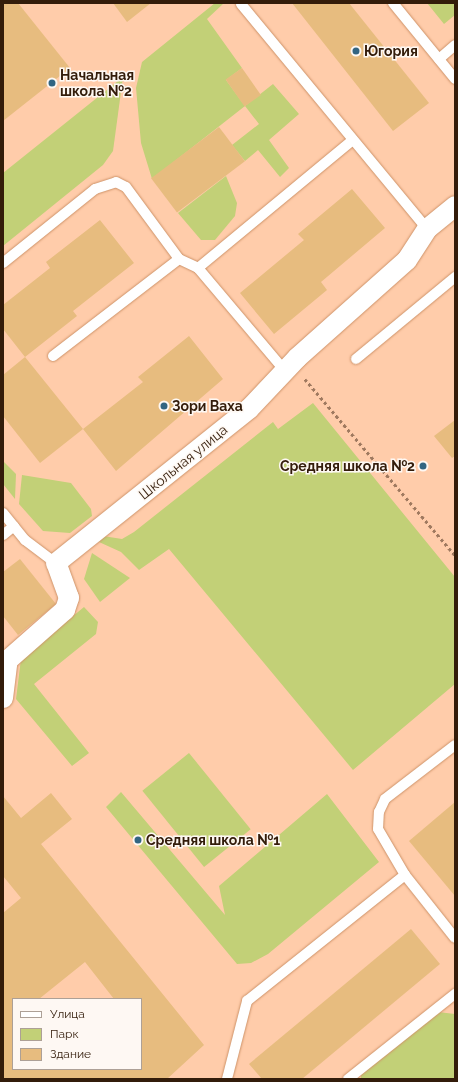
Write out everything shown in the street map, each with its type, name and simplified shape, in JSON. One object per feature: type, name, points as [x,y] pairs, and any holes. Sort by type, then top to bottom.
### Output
[{"type":"street","name":"Школьная улица","points":[[56,563],[249,409],[288,367],[407,260],[427,229],[455,206]]},
{"type":"street","points":[[3,698],[5,657],[66,610],[69,598],[56,563]]},
{"type":"lane","points":[[393,3],[455,79]]},
{"type":"lane","points":[[241,4],[427,229]]},
{"type":"lane","points":[[439,59],[455,46]]},
{"type":"lane","points":[[198,268],[353,140]]},
{"type":"lane","points":[[3,263],[95,189],[116,182],[126,187],[179,258],[198,268],[288,367]]},
{"type":"lane","points":[[53,356],[179,258]]},
{"type":"lane","points":[[356,359],[455,277]]},
{"type":"lane","points":[[3,513],[25,540],[56,563]]},
{"type":"lane","points":[[3,535],[14,526]]},
{"type":"lane","points":[[455,745],[385,799],[379,812],[378,829],[405,875],[455,938]]},
{"type":"lane","points":[[227,1079],[247,1001],[405,875]]},
{"type":"lane","points":[[348,1079],[455,994]]},
{"type":"path","points":[[288,367],[455,555]]},
{"type":"green space","points":[[215,3],[224,3],[207,19],[242,68],[226,80],[245,106],[152,179],[141,143],[136,88],[142,62]]},
{"type":"green space","points":[[427,3],[455,3],[455,15],[444,24]]},
{"type":"green space","points":[[123,77],[113,151],[103,165],[3,246],[3,173]]},
{"type":"green space","points":[[273,84],[299,114],[269,140],[289,168],[280,177],[258,150],[245,161],[232,145],[259,124],[245,106]]},
{"type":"green space","points":[[226,176],[237,203],[235,216],[215,240],[201,240],[178,213]]},
{"type":"green space","points":[[313,403],[455,577],[455,684],[353,770],[169,549],[139,570],[121,552],[99,542],[103,536],[122,539],[134,532],[273,422],[278,429]]},
{"type":"green space","points":[[4,462],[16,474],[15,499],[3,484]]},
{"type":"green space","points":[[22,475],[71,483],[91,509],[92,516],[70,533],[43,531],[19,504]]},
{"type":"green space","points":[[92,553],[130,578],[100,602],[84,579]]},
{"type":"green space","points":[[84,607],[98,622],[96,634],[34,684],[89,753],[72,766],[16,699],[21,659]]},
{"type":"green space","points":[[189,753],[251,829],[204,867],[142,791]]},
{"type":"green space","points":[[121,792],[225,915],[219,886],[327,794],[379,862],[268,954],[251,963],[237,964],[106,807]]},
{"type":"green space","points":[[438,1012],[455,1014],[455,1079],[361,1079],[361,1075]]},
{"type":"building","points":[[3,3],[18,3],[70,68],[3,121]]},
{"type":"building","points":[[113,3],[151,3],[127,22]]},
{"type":"building","points":[[292,3],[349,3],[429,103],[393,131]]},
{"type":"building","points":[[242,68],[261,95],[245,107],[226,79]]},
{"type":"building","points":[[219,127],[245,161],[177,212],[151,178]]},
{"type":"building","points":[[352,189],[385,228],[321,282],[327,290],[274,334],[240,293],[304,240],[298,234]]},
{"type":"building","points":[[100,220],[134,263],[73,311],[77,316],[25,357],[3,329],[3,305],[50,268],[46,262]]},
{"type":"building","points":[[189,336],[223,379],[116,471],[83,429],[143,382],[138,377]]},
{"type":"building","points":[[25,357],[83,429],[40,463],[3,416],[3,375]]},
{"type":"building","points":[[455,420],[455,456],[452,458],[434,436]]},
{"type":"building","points":[[20,559],[56,604],[18,635],[3,616],[3,572]]},
{"type":"building","points":[[51,793],[72,819],[41,844],[204,1045],[167,1079],[3,1079],[3,913],[21,898],[3,876],[3,796],[21,818]]},
{"type":"building","points":[[455,802],[455,896],[409,841]]},
{"type":"building","points":[[411,929],[440,964],[302,1079],[262,1079],[249,1064]]},
{"type":"place","name":"Югория","points":[[356,51]]},
{"type":"place","name":"Начальная школа №2","points":[[52,83]]},
{"type":"place","name":"Зори Ваха","points":[[164,406]]},
{"type":"place","name":"Средняя школа №2","points":[[423,466]]},
{"type":"place","name":"Средняя школа №1","points":[[138,840]]}]
